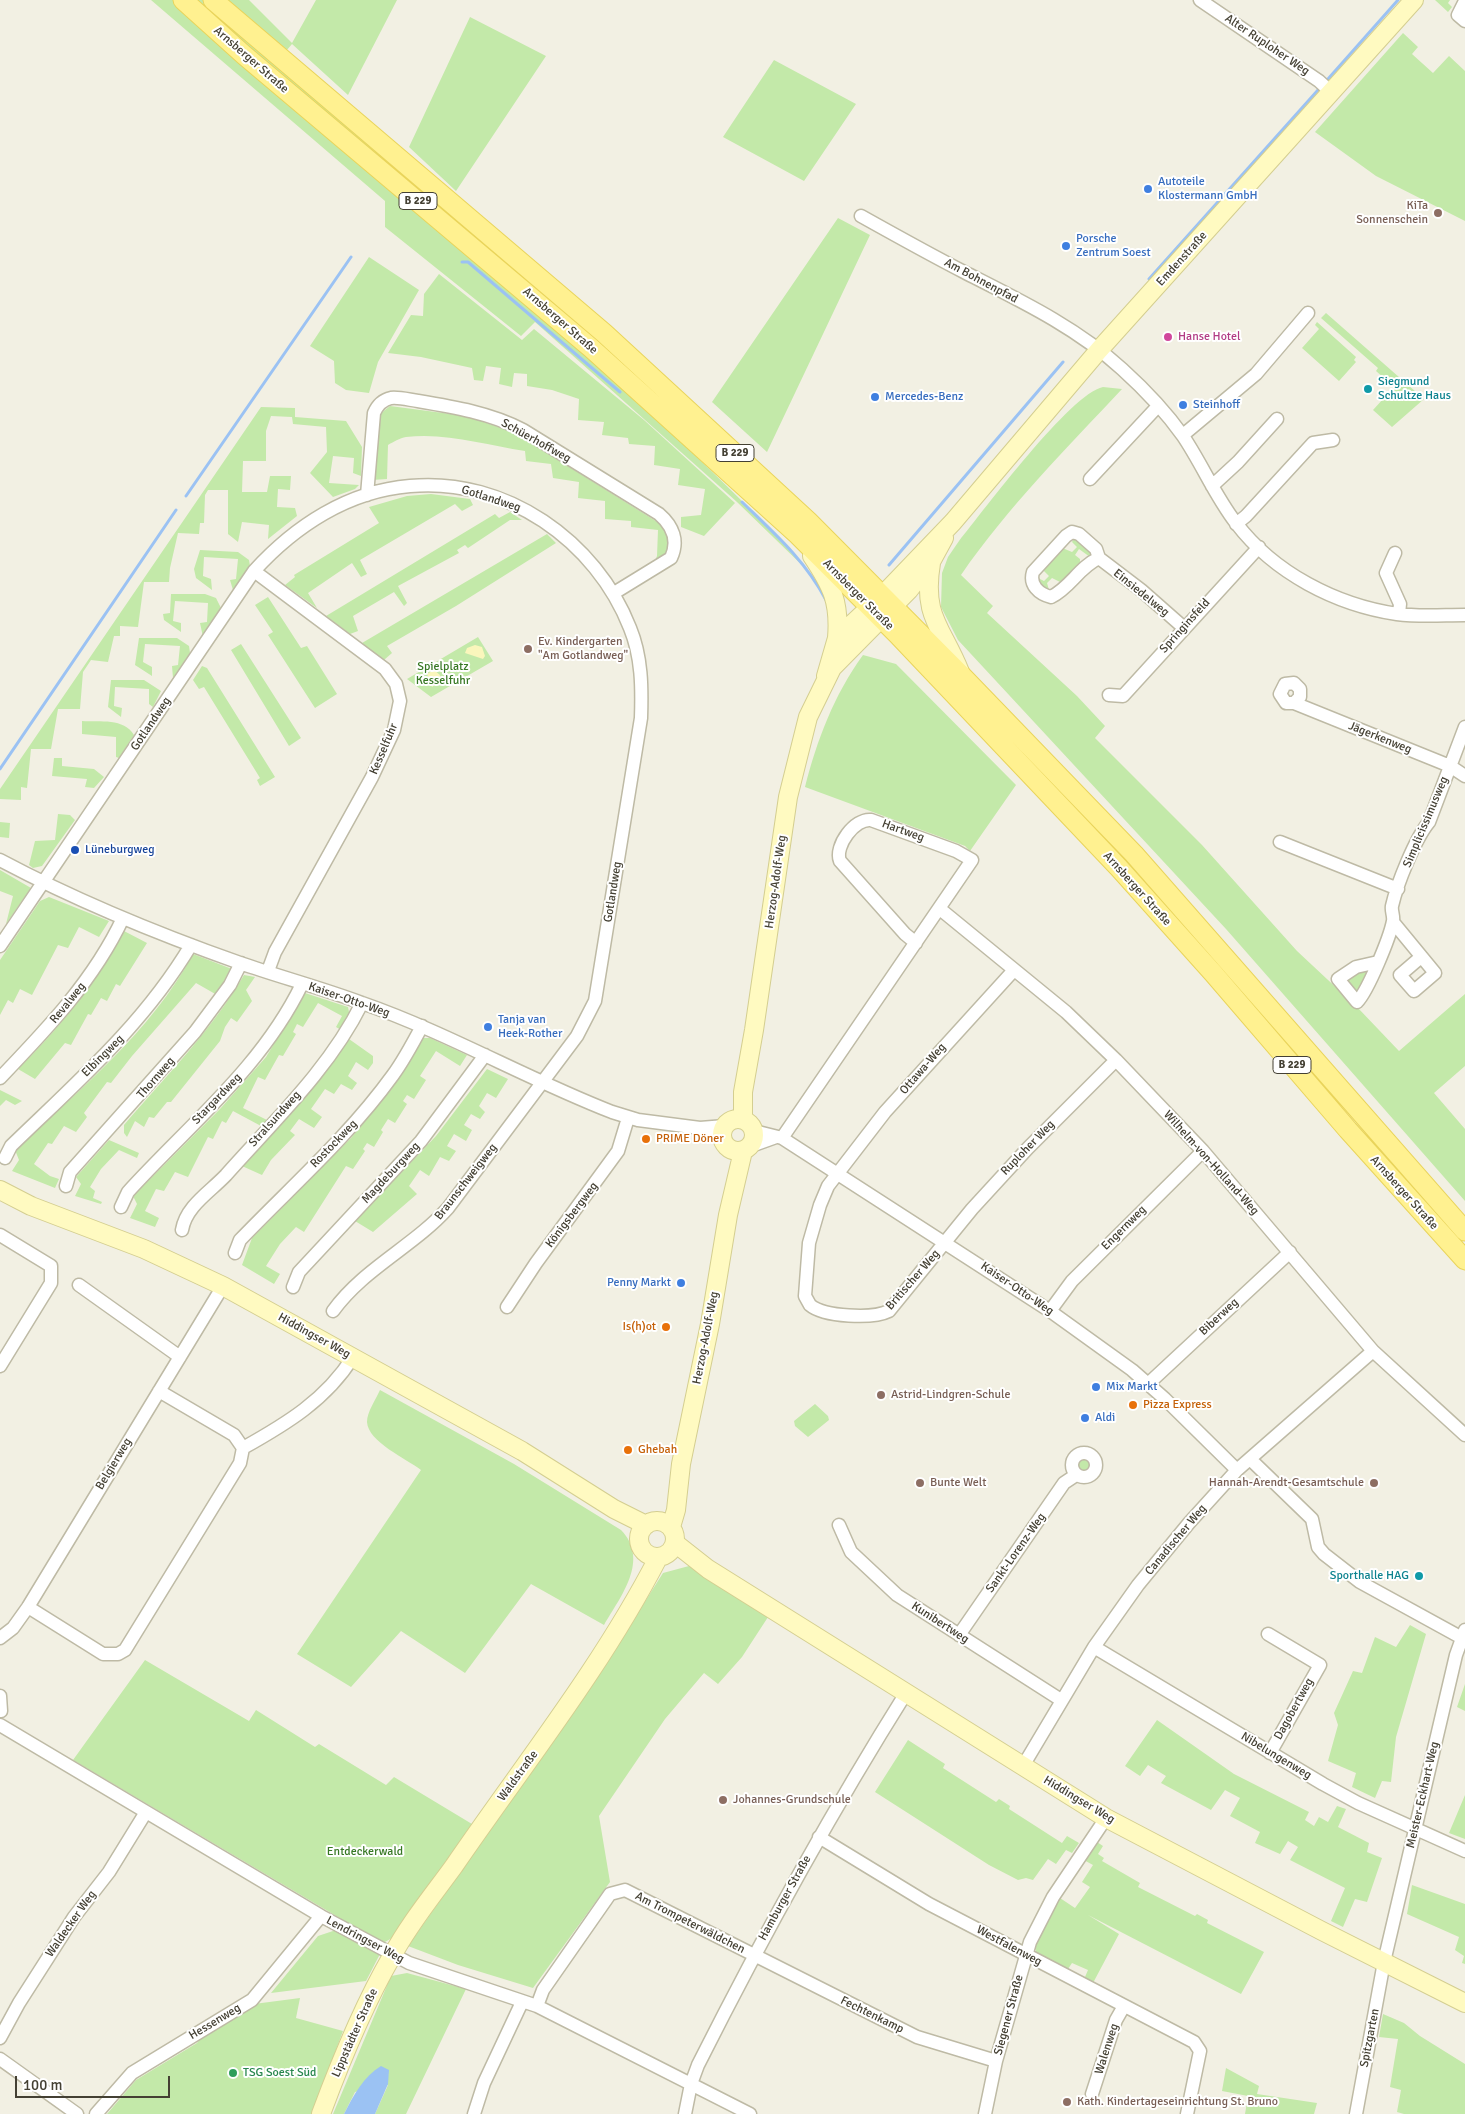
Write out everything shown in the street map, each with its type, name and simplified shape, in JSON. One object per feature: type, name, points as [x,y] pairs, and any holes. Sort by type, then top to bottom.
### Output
[{"type":"main road","name":"Arnsberger Straße","points":[[183,0],[244,55],[591,348],[798,535],[961,675],[1134,854],[1465,1231]]},
{"type":"main road","name":"Arnsberger Straße","points":[[213,0],[604,333],[808,521],[882,607],[1213,973],[1348,1130],[1465,1260]]},
{"type":"main road","name":"Emdenstraße","points":[[882,607],[1099,350],[1414,0]]},
{"type":"main road","name":"Emdenstraße","points":[[882,607],[909,590],[932,560],[952,522]]},
{"type":"main road","name":"Herzog-Adolf-Weg","points":[[658,1539],[676,1510],[677,1485],[710,1324],[733,1190],[737,1135],[743,1092],[754,1030],[788,797],[808,717],[826,676],[837,638],[839,616],[835,596],[825,576],[798,535]]},
{"type":"main road","points":[[932,560],[928,583],[929,607],[961,675]]},
{"type":"main road","name":"Herzog-Adolf-Weg","points":[[826,676],[882,607]]},
{"type":"main road","points":[[837,638],[882,607]]},
{"type":"main road","name":"Hiddingser Weg","points":[[0,1190],[31,1206],[151,1252],[223,1286],[353,1357],[522,1451],[658,1539],[1106,1818],[1465,2003]]},
{"type":"main road","name":"Waldstraße","points":[[392,1954],[574,1698],[617,1632],[637,1593],[658,1539]]},
{"type":"main road","name":"Lippstädter Straße","points":[[321,2114],[348,2041],[392,1954]]},
{"type":"street","name":"Alter Ruploher Weg","points":[[1200,0],[1319,80],[1332,93]]},
{"type":"street","points":[[1465,1],[1458,16],[1465,21]]},
{"type":"street","name":"Am Bohnenpfad","points":[[861,216],[1041,312],[1099,350],[1122,369],[1158,406],[1183,436],[1236,524],[1259,547],[1307,584],[1334,598],[1366,608],[1399,614],[1465,615]]},
{"type":"street","points":[[1183,436],[1256,374],[1308,312]]},
{"type":"street","name":"Schüerhoffweg","points":[[367,495],[374,413],[382,402],[397,398],[430,403],[474,412],[507,422],[659,514],[670,526],[675,543],[671,558],[614,594]]},
{"type":"street","points":[[1090,479],[1158,406]]},
{"type":"street","points":[[1212,486],[1238,462],[1277,419]]},
{"type":"street","points":[[1236,524],[1246,516],[1312,443],[1333,440]]},
{"type":"street","name":"Gotlandweg","points":[[44,883],[254,571],[311,521],[336,507],[367,495],[396,488],[429,485],[457,488],[506,502],[533,514],[569,539],[594,565],[614,594],[631,629],[641,673],[641,718],[595,1001],[577,1036],[542,1080]]},
{"type":"street","name":"Einsiedelweg","points":[[1099,558],[1085,565],[1057,594],[1050,598],[1033,585],[1032,572],[1072,532],[1078,534],[1096,549],[1099,558],[1141,590],[1184,627]]},
{"type":"street","name":"Springinsfeld","points":[[1109,695],[1122,696],[1259,547]]},
{"type":"street","points":[[1395,553],[1386,573],[1400,604],[1399,614]]},
{"type":"street","name":"Kesselfuhr","points":[[254,571],[384,669],[396,684],[400,701],[394,730],[372,777],[275,952],[268,971]]},
{"type":"street","name":"Jägerkenweg","points":[[1294,703],[1450,766],[1465,776]]},
{"type":"street","name":"Simplicissimusweg","points":[[1378,962],[1393,922],[1391,909],[1398,889],[1420,832],[1429,822],[1465,727]]},
{"type":"street","name":"Hartweg","points":[[779,1138],[940,909],[972,860],[956,851],[871,820],[858,823],[839,850],[840,862],[905,934],[916,943]]},
{"type":"street","points":[[1280,842],[1398,889]]},
{"type":"street","name":"Kaiser-Otto-Weg","points":[[0,860],[44,883],[123,918],[240,963],[362,1002],[422,1026],[598,1107],[628,1118],[737,1135],[779,1138],[946,1242],[1050,1311],[1148,1384],[1237,1470]]},
{"type":"street","points":[[0,946],[44,883]]},
{"type":"street","name":"Wilhelm-von-Holland-Weg","points":[[940,909],[1066,1012],[1116,1060],[1204,1151],[1373,1351],[1465,1435]]},
{"type":"street","name":"Revalweg","points":[[0,1078],[51,1023],[86,980],[115,935],[123,918]]},
{"type":"street","points":[[1393,922],[1421,957]]},
{"type":"street","name":"Elbingweg","points":[[5,1158],[11,1146],[99,1061],[135,1023],[166,985],[191,945]]},
{"type":"street","name":"Thornweg","points":[[66,1186],[70,1172],[196,1032],[230,985],[240,963]]},
{"type":"street","name":"Ottawa-Weg","points":[[837,1173],[884,1112],[1014,970]]},
{"type":"street","name":"Stargardweg","points":[[121,1207],[128,1192],[256,1057],[292,1006],[302,984]]},
{"type":"street","name":"Stralsundweg","points":[[182,1230],[186,1214],[226,1175],[326,1061],[345,1033],[362,1002]]},
{"type":"street","name":"Rostockweg","points":[[235,1253],[240,1240],[344,1135],[375,1099],[400,1065],[422,1026]]},
{"type":"street","name":"Magdeburgweg","points":[[293,1287],[299,1272],[432,1128],[485,1055]]},
{"type":"street","name":"Ruploher Weg","points":[[946,1242],[1000,1177],[1116,1060]]},
{"type":"street","name":"Braunschweigweg","points":[[333,1312],[356,1286],[440,1217],[542,1080]]},
{"type":"street","name":"Königsbergweg","points":[[507,1307],[536,1263],[618,1151],[628,1118]]},
{"type":"street","name":"Engernweg","points":[[1050,1311],[1072,1281],[1204,1151]]},
{"type":"street","name":"Britischer Weg","points":[[837,1173],[822,1198],[809,1242],[805,1296],[813,1308],[827,1313],[883,1314],[892,1308],[946,1242]]},
{"type":"street","points":[[0,1235],[51,1266],[51,1283],[0,1366]]},
{"type":"street","name":"Biberweg","points":[[1148,1384],[1290,1252]]},
{"type":"street","points":[[79,1285],[180,1357]]},
{"type":"street","name":"Belgierweg","points":[[0,1638],[13,1628],[28,1607],[223,1286]]},
{"type":"street","name":"Canadischer Weg","points":[[1022,1766],[1094,1647],[1138,1585],[1189,1522],[1237,1470],[1373,1351]]},
{"type":"street","points":[[243,1448],[303,1412],[342,1375],[353,1357]]},
{"type":"street","points":[[28,1607],[104,1654],[118,1654],[125,1650],[240,1464],[243,1448],[234,1435],[159,1391]]},
{"type":"street","points":[[1250,1459],[1312,1519],[1318,1547],[1335,1563],[1360,1582],[1464,1634]]},
{"type":"street","name":"Sankt-Lorenz-Weg","points":[[959,1635],[1064,1483],[1076,1474]]},
{"type":"street","name":"Kunibertweg","points":[[839,1525],[851,1552],[897,1595],[1061,1700]]},
{"type":"street","name":"Dagobertweg","points":[[1268,1634],[1320,1664],[1270,1753]]},
{"type":"street","name":"Meister-Eckhart-Weg","points":[[1384,1962],[1416,1828],[1461,1657],[1464,1634]]},
{"type":"street","name":"Nibelungenweg","points":[[1094,1647],[1270,1753],[1358,1802],[1465,1851]]},
{"type":"street","name":"Hamburger Straße","points":[[685,2114],[691,2084],[698,2065],[754,1955],[819,1837],[906,1693]]},
{"type":"street","points":[[0,1696],[0,1711]]},
{"type":"street","name":"Lendringser Weg","points":[[0,1725],[321,1916],[409,1963],[536,2006],[750,2114]]},
{"type":"street","name":"Waldecker Weg","points":[[0,2038],[19,2003],[74,1917],[108,1872],[146,1812]]},
{"type":"street","name":"Siegener Straße","points":[[985,2114],[996,2061],[1030,1942],[1053,1897],[1106,1818]]},
{"type":"street","name":"Westfalenweg","points":[[819,1837],[929,1904],[1194,2042],[1200,2051],[1187,2114]]},
{"type":"street","name":"Am Trompeterwäldchen","points":[[536,2006],[543,1990],[610,1894],[625,1890],[754,1955]]},
{"type":"street","name":"Hessenweg","points":[[96,2114],[132,2073],[252,2000],[321,1916]]},
{"type":"street","name":"Fechtenkamp","points":[[754,1955],[917,2037],[996,2061]]},
{"type":"street","name":"Spitzgarten","points":[[1356,2114],[1384,1962]]},
{"type":"street","points":[[474,2114],[484,2083],[522,2002]]},
{"type":"street","name":"Walenweg","points":[[1092,2094],[1116,2020],[1124,2006]]},
{"type":"street","points":[[0,2059],[77,2114]]},
{"type":"green space","points":[[151,0],[249,0],[292,43],[316,0],[397,0],[348,95],[292,44],[276,63],[525,271],[681,413],[523,301],[705,464],[806,569],[737,502],[535,322],[521,336],[385,227],[385,201]]},
{"type":"green space","points":[[1435,0],[1450,0],[1448,3],[1452,7],[1448,12]]},
{"type":"green space","points":[[470,17],[546,56],[456,191],[409,147]]},
{"type":"green space","points":[[1403,33],[1418,47],[1412,54],[1433,73],[1449,56],[1465,71],[1465,221],[1376,176],[1315,132]]},
{"type":"green space","points":[[774,60],[856,104],[804,181],[723,137]]},
{"type":"green space","points":[[838,218],[870,235],[767,452],[712,402]]},
{"type":"green space","points":[[369,257],[419,290],[378,362],[369,393],[346,390],[335,383],[334,361],[310,346]]},
{"type":"green space","points":[[439,274],[522,340],[534,329],[644,420],[735,503],[704,536],[681,527],[681,517],[701,515],[705,489],[678,485],[680,469],[654,465],[655,446],[629,444],[628,438],[602,435],[604,422],[578,420],[579,399],[552,390],[527,386],[527,374],[514,373],[512,387],[499,384],[501,368],[486,366],[483,381],[474,380],[472,368],[421,357],[388,353],[411,315],[423,316],[424,294]]},
{"type":"green space","points":[[1326,313],[1424,399],[1392,427],[1373,410],[1394,387],[1376,371],[1378,368],[1321,318]]},
{"type":"green space","points":[[1317,322],[1356,357],[1354,360],[1356,362],[1339,381],[1302,348],[1319,329],[1315,325]]},
{"type":"green space","points":[[1103,387],[1122,389],[1018,502],[961,575],[993,606],[987,613],[1077,696],[1105,726],[1095,738],[1202,845],[1297,951],[1358,1008],[1399,1051],[1465,994],[1465,1066],[1434,1093],[1465,1129],[1465,1201],[1226,929],[958,640],[941,607],[942,573],[948,557],[959,541],[1007,480],[1050,430],[1089,394]]},
{"type":"green space","points":[[390,406],[466,416],[513,432],[659,523],[670,536],[666,556],[654,563],[657,556],[658,530],[631,527],[631,521],[605,519],[605,501],[578,498],[579,482],[553,478],[551,464],[526,461],[525,451],[436,436],[406,437],[388,445],[387,479],[372,480],[380,414]]},
{"type":"green space","points":[[261,407],[295,408],[295,417],[346,421],[362,447],[361,476],[353,473],[354,458],[333,456],[329,483],[359,485],[355,489],[333,497],[310,473],[327,452],[326,427],[293,424],[292,417],[271,416],[266,431],[266,461],[243,461],[242,492],[267,492],[270,476],[291,476],[290,490],[278,489],[277,507],[295,508],[297,516],[268,539],[269,525],[242,522],[238,542],[228,534],[228,490],[208,490],[205,495],[204,523],[200,523],[199,534],[178,533],[170,568],[169,582],[144,582],[138,627],[120,626],[120,636],[114,636],[108,662],[91,660],[83,672],[80,709],[58,709],[51,749],[31,749],[27,788],[21,787],[21,800],[0,799],[0,789]]},
{"type":"green space","points":[[431,494],[470,499],[473,505],[462,511],[455,504],[360,560],[367,574],[361,577],[352,563],[308,593],[317,608],[285,585],[295,577],[294,575],[379,523],[369,507],[407,496]]},
{"type":"green space","points":[[510,512],[522,520],[510,520],[468,548],[465,545],[457,550],[459,553],[398,586],[407,603],[404,606],[394,592],[353,616],[358,631],[350,634],[326,616],[495,514],[499,518]]},
{"type":"green space","points":[[547,534],[556,543],[456,606],[387,646],[392,653],[384,660],[362,643]]},
{"type":"green space","points":[[1074,538],[1093,553],[1090,557],[1079,549],[1075,555],[1080,559],[1080,564],[1062,583],[1052,578],[1047,583],[1049,590],[1040,587],[1038,578],[1044,581],[1049,576],[1042,569],[1060,547],[1072,552],[1077,547],[1072,542]]},
{"type":"green space","points":[[200,550],[238,552],[249,560],[250,566],[233,590],[230,580],[236,579],[238,559],[204,557],[203,576],[211,579],[212,590],[196,578],[194,569]]},
{"type":"green space","points":[[171,594],[205,594],[216,598],[221,608],[203,637],[200,623],[207,622],[208,603],[175,601],[173,621],[181,623],[181,632],[164,620],[163,614],[170,613]]},
{"type":"green space","points":[[268,597],[301,648],[307,646],[337,694],[315,708],[268,635],[273,632],[255,605]]},
{"type":"green space","name":"Spielplatz Kesselfuhr","points":[[478,637],[493,661],[431,697],[407,679]]},
{"type":"green space","points":[[139,638],[177,638],[189,646],[190,653],[173,678],[172,666],[178,665],[180,646],[145,644],[143,662],[152,667],[152,676],[135,665]]},
{"type":"green space","points":[[241,644],[301,738],[289,746],[231,650]]},
{"type":"green space","points":[[863,655],[896,664],[1016,785],[970,851],[965,846],[805,787],[821,735],[835,702]]},
{"type":"green space","points":[[202,666],[207,668],[275,777],[260,786],[257,780],[260,778],[204,687],[199,689],[193,680]]},
{"type":"green space","points":[[111,680],[144,680],[161,691],[153,707],[149,704],[149,689],[115,687],[114,706],[122,708],[121,717],[108,707]]},
{"type":"green space","points":[[82,721],[118,723],[130,730],[134,735],[119,758],[116,757],[116,737],[82,734]]},
{"type":"green space","points":[[54,758],[62,758],[62,766],[94,769],[104,777],[94,788],[85,787],[87,779],[52,776]]},
{"type":"green space","points":[[58,814],[70,815],[75,820],[42,866],[33,868],[29,865],[35,841],[55,840]]},
{"type":"green space","points":[[0,822],[10,823],[9,838],[0,837]]},
{"type":"green space","points":[[0,870],[31,888],[6,924],[13,896],[0,891]]},
{"type":"green space","points":[[49,897],[109,921],[99,937],[79,927],[68,948],[58,945],[32,995],[20,989],[13,1003],[8,1000],[0,1015],[0,960],[40,901]]},
{"type":"green space","points":[[124,931],[147,943],[120,986],[116,984],[107,1001],[101,998],[91,1015],[88,1014],[71,1045],[65,1043],[35,1079],[18,1069],[76,1004],[102,969]]},
{"type":"green space","points":[[193,954],[232,969],[217,995],[196,983],[111,1083],[107,1082],[84,1113],[87,1117],[76,1132],[64,1126],[52,1144],[48,1143],[34,1164],[50,1176],[59,1179],[55,1188],[12,1171],[19,1160],[15,1150],[112,1059],[135,1034],[176,982]]},
{"type":"green space","points":[[1370,970],[1358,992],[1345,981],[1358,971]]},
{"type":"green space","points":[[244,975],[255,977],[246,990],[252,1001],[237,1022],[231,1018],[225,1027],[220,1041],[171,1102],[167,1102],[154,1118],[149,1117],[144,1127],[135,1121],[127,1137],[124,1133],[124,1125],[203,1034]]},
{"type":"green space","points":[[305,993],[348,1007],[350,1017],[341,1030],[336,1027],[342,1016],[318,1003],[303,1027],[297,1024],[293,1032],[296,1034],[283,1056],[279,1055],[265,1080],[258,1077],[243,1108],[267,1120],[261,1126],[233,1111],[226,1123],[222,1121],[213,1139],[208,1137],[188,1177],[175,1172],[164,1191],[156,1189],[145,1211],[159,1218],[155,1227],[130,1218],[137,1204],[133,1196],[220,1109],[266,1057]]},
{"type":"green space","points":[[421,1038],[430,1038],[467,1055],[460,1066],[436,1051],[420,1076],[426,1080],[414,1099],[407,1095],[403,1101],[407,1104],[395,1123],[388,1119],[374,1147],[367,1143],[363,1149],[365,1151],[353,1169],[346,1166],[304,1232],[296,1227],[280,1244],[266,1266],[280,1274],[274,1284],[242,1265],[252,1238],[351,1138],[390,1091],[409,1062]]},
{"type":"green space","points":[[349,1039],[373,1056],[373,1063],[368,1070],[356,1062],[348,1076],[357,1083],[352,1090],[341,1084],[334,1094],[325,1089],[311,1109],[322,1117],[314,1128],[299,1119],[290,1131],[295,1135],[271,1160],[262,1175],[242,1166],[285,1121],[312,1089]]},
{"type":"green space","points":[[487,1069],[508,1079],[496,1098],[487,1093],[479,1106],[485,1112],[480,1119],[471,1114],[464,1125],[472,1130],[466,1141],[454,1134],[447,1146],[456,1151],[449,1161],[440,1157],[429,1176],[420,1170],[409,1186],[417,1194],[373,1232],[355,1221],[436,1136]]},
{"type":"green space","points":[[0,1090],[22,1101],[15,1105],[6,1100],[0,1106]]},
{"type":"green space","points":[[109,1140],[139,1153],[137,1158],[119,1150],[101,1169],[90,1187],[95,1191],[93,1198],[102,1202],[101,1204],[75,1196],[81,1184],[76,1177]]},
{"type":"green space","points":[[380,1390],[514,1464],[621,1530],[629,1542],[633,1553],[633,1566],[630,1578],[604,1625],[531,1584],[465,1673],[401,1631],[351,1687],[297,1654],[421,1470],[381,1443],[369,1429],[367,1422],[368,1414]]},
{"type":"green space","points":[[815,1404],[828,1416],[829,1420],[808,1437],[795,1426],[794,1421]]},
{"type":"green space","points":[[1081,1457],[1087,1457],[1092,1462],[1090,1471],[1081,1473],[1076,1468],[1076,1462]]},
{"type":"green space","points":[[689,1566],[770,1614],[742,1657],[718,1684],[704,1673],[665,1719],[599,1816],[610,1882],[533,1988],[458,1965],[408,1946],[596,1679],[663,1573]]},
{"type":"green space","points":[[1410,1625],[1426,1634],[1396,1737],[1391,1782],[1382,1781],[1375,1798],[1352,1787],[1356,1773],[1328,1761],[1338,1725],[1334,1713],[1353,1671],[1362,1673],[1375,1637],[1396,1647]]},
{"type":"green space","name":"Entdeckerwald","points":[[145,1660],[249,1721],[256,1710],[315,1747],[319,1744],[386,1785],[394,1777],[472,1824],[392,1938],[385,1942],[375,1939],[73,1760]]},
{"type":"green space","points":[[1465,1684],[1465,1711],[1457,1707]]},
{"type":"green space","points":[[1157,1720],[1234,1774],[1309,1812],[1305,1820],[1314,1826],[1319,1817],[1328,1822],[1337,1806],[1346,1809],[1338,1827],[1369,1843],[1367,1852],[1382,1858],[1367,1902],[1355,1899],[1343,1927],[1331,1921],[1345,1888],[1290,1860],[1298,1847],[1288,1841],[1280,1854],[1255,1843],[1260,1832],[1230,1816],[1240,1798],[1225,1790],[1211,1810],[1161,1783],[1166,1776],[1148,1765],[1140,1776],[1125,1766]]},
{"type":"green space","points":[[908,1740],[945,1764],[943,1768],[996,1802],[999,1799],[1010,1806],[1009,1809],[1062,1843],[1067,1836],[1079,1843],[1072,1853],[1066,1850],[1056,1864],[1048,1859],[1033,1880],[1026,1878],[1018,1880],[989,1865],[875,1792]]},
{"type":"green space","points":[[1465,1795],[1465,1839],[1449,1833]]},
{"type":"green space","points":[[1094,1840],[1103,1846],[1098,1854],[1104,1858],[1102,1861],[1140,1883],[1138,1887],[1195,1916],[1197,1914],[1208,1920],[1207,1923],[1264,1952],[1241,1994],[1088,1915],[1119,1934],[1093,1983],[1085,1977],[1088,1970],[1072,1963],[1068,1969],[1036,1952],[1035,1947],[1060,1898],[1075,1908],[1090,1887],[1082,1882],[1093,1865],[1082,1859]]},
{"type":"green space","points":[[1412,1885],[1465,1904],[1465,1964],[1462,1963],[1464,1956],[1455,1950],[1459,1937],[1407,1914]]},
{"type":"green space","points":[[339,1929],[380,1954],[366,1981],[271,1993],[318,1936]]},
{"type":"green space","points":[[407,1973],[466,1989],[406,2114],[375,2114],[388,2085],[355,2092],[344,2114],[333,2114],[391,1976]]},
{"type":"green space","points":[[300,1998],[296,2018],[343,2031],[312,2114],[107,2114],[136,2080],[197,2043],[203,2035],[254,2004]]},
{"type":"green space","points":[[1383,2014],[1404,2023],[1420,2036],[1465,2064],[1465,2114],[1404,2114],[1397,2112],[1401,2090],[1390,2087],[1398,2039],[1379,2037]]},
{"type":"green space","points":[[1226,2068],[1259,2086],[1257,2094],[1317,2103],[1314,2114],[1245,2114],[1248,2096],[1222,2091]]},
{"type":"sand","points":[[475,645],[482,647],[485,656],[483,659],[465,653],[467,648]]},
{"type":"sand","points":[[434,670],[440,675],[439,681],[432,687],[427,674]]},
{"type":"water","points":[[381,2066],[389,2070],[388,2084],[375,2114],[344,2114],[364,2081]]},
{"type":"waterway","points":[[1328,79],[1398,0]]},
{"type":"waterway","points":[[1149,279],[1318,90]]},
{"type":"waterway","points":[[186,496],[351,257]]},
{"type":"waterway","points":[[462,262],[468,262],[620,392]]},
{"type":"waterway","points":[[889,565],[1063,362]]},
{"type":"waterway","points":[[742,502],[799,560],[809,572],[826,600]]},
{"type":"waterway","points":[[0,769],[176,510]]},
{"type":"place","name":"Autoteile Klostermann GmbH","points":[[1148,189]]},
{"type":"place","name":"KiTa Sonnenschein","points":[[1438,213]]},
{"type":"place","name":"Porsche Zentrum Soest","points":[[1066,246]]},
{"type":"place","name":"Hanse Hotel","points":[[1168,337]]},
{"type":"place","name":"Siegmund Schultze Haus","points":[[1368,389]]},
{"type":"place","name":"Mercedes-Benz","points":[[875,397]]},
{"type":"place","name":"Steinhoff","points":[[1183,405]]},
{"type":"place","name":"Ev. Kindergarten \"Am Gotlandweg\"","points":[[528,649]]},
{"type":"place","name":"Lüneburgweg","points":[[75,850]]},
{"type":"place","name":"Tanja van Heek-Rother","points":[[488,1027]]},
{"type":"place","name":"PRIME Döner","points":[[646,1139]]},
{"type":"place","name":"Penny Markt","points":[[681,1283]]},
{"type":"place","name":"Is(h)ot","points":[[666,1327]]},
{"type":"place","name":"Mix Markt","points":[[1096,1387]]},
{"type":"place","name":"Astrid-Lindgren-Schule","points":[[881,1395]]},
{"type":"place","name":"Pizza Express","points":[[1133,1405]]},
{"type":"place","name":"Aldi","points":[[1085,1418]]},
{"type":"place","name":"Ghebah","points":[[628,1450]]},
{"type":"place","name":"Bunte Welt","points":[[920,1483]]},
{"type":"place","name":"Hannah-Arendt-Gesamtschule","points":[[1374,1483]]},
{"type":"place","name":"Sporthalle HAG","points":[[1419,1576]]},
{"type":"place","name":"Johannes-Grundschule","points":[[723,1800]]},
{"type":"place","name":"TSG Soest Süd","points":[[233,2073]]},
{"type":"place","name":"Kath. Kindertageseinrichtung St. Bruno","points":[[1067,2102]]}]
